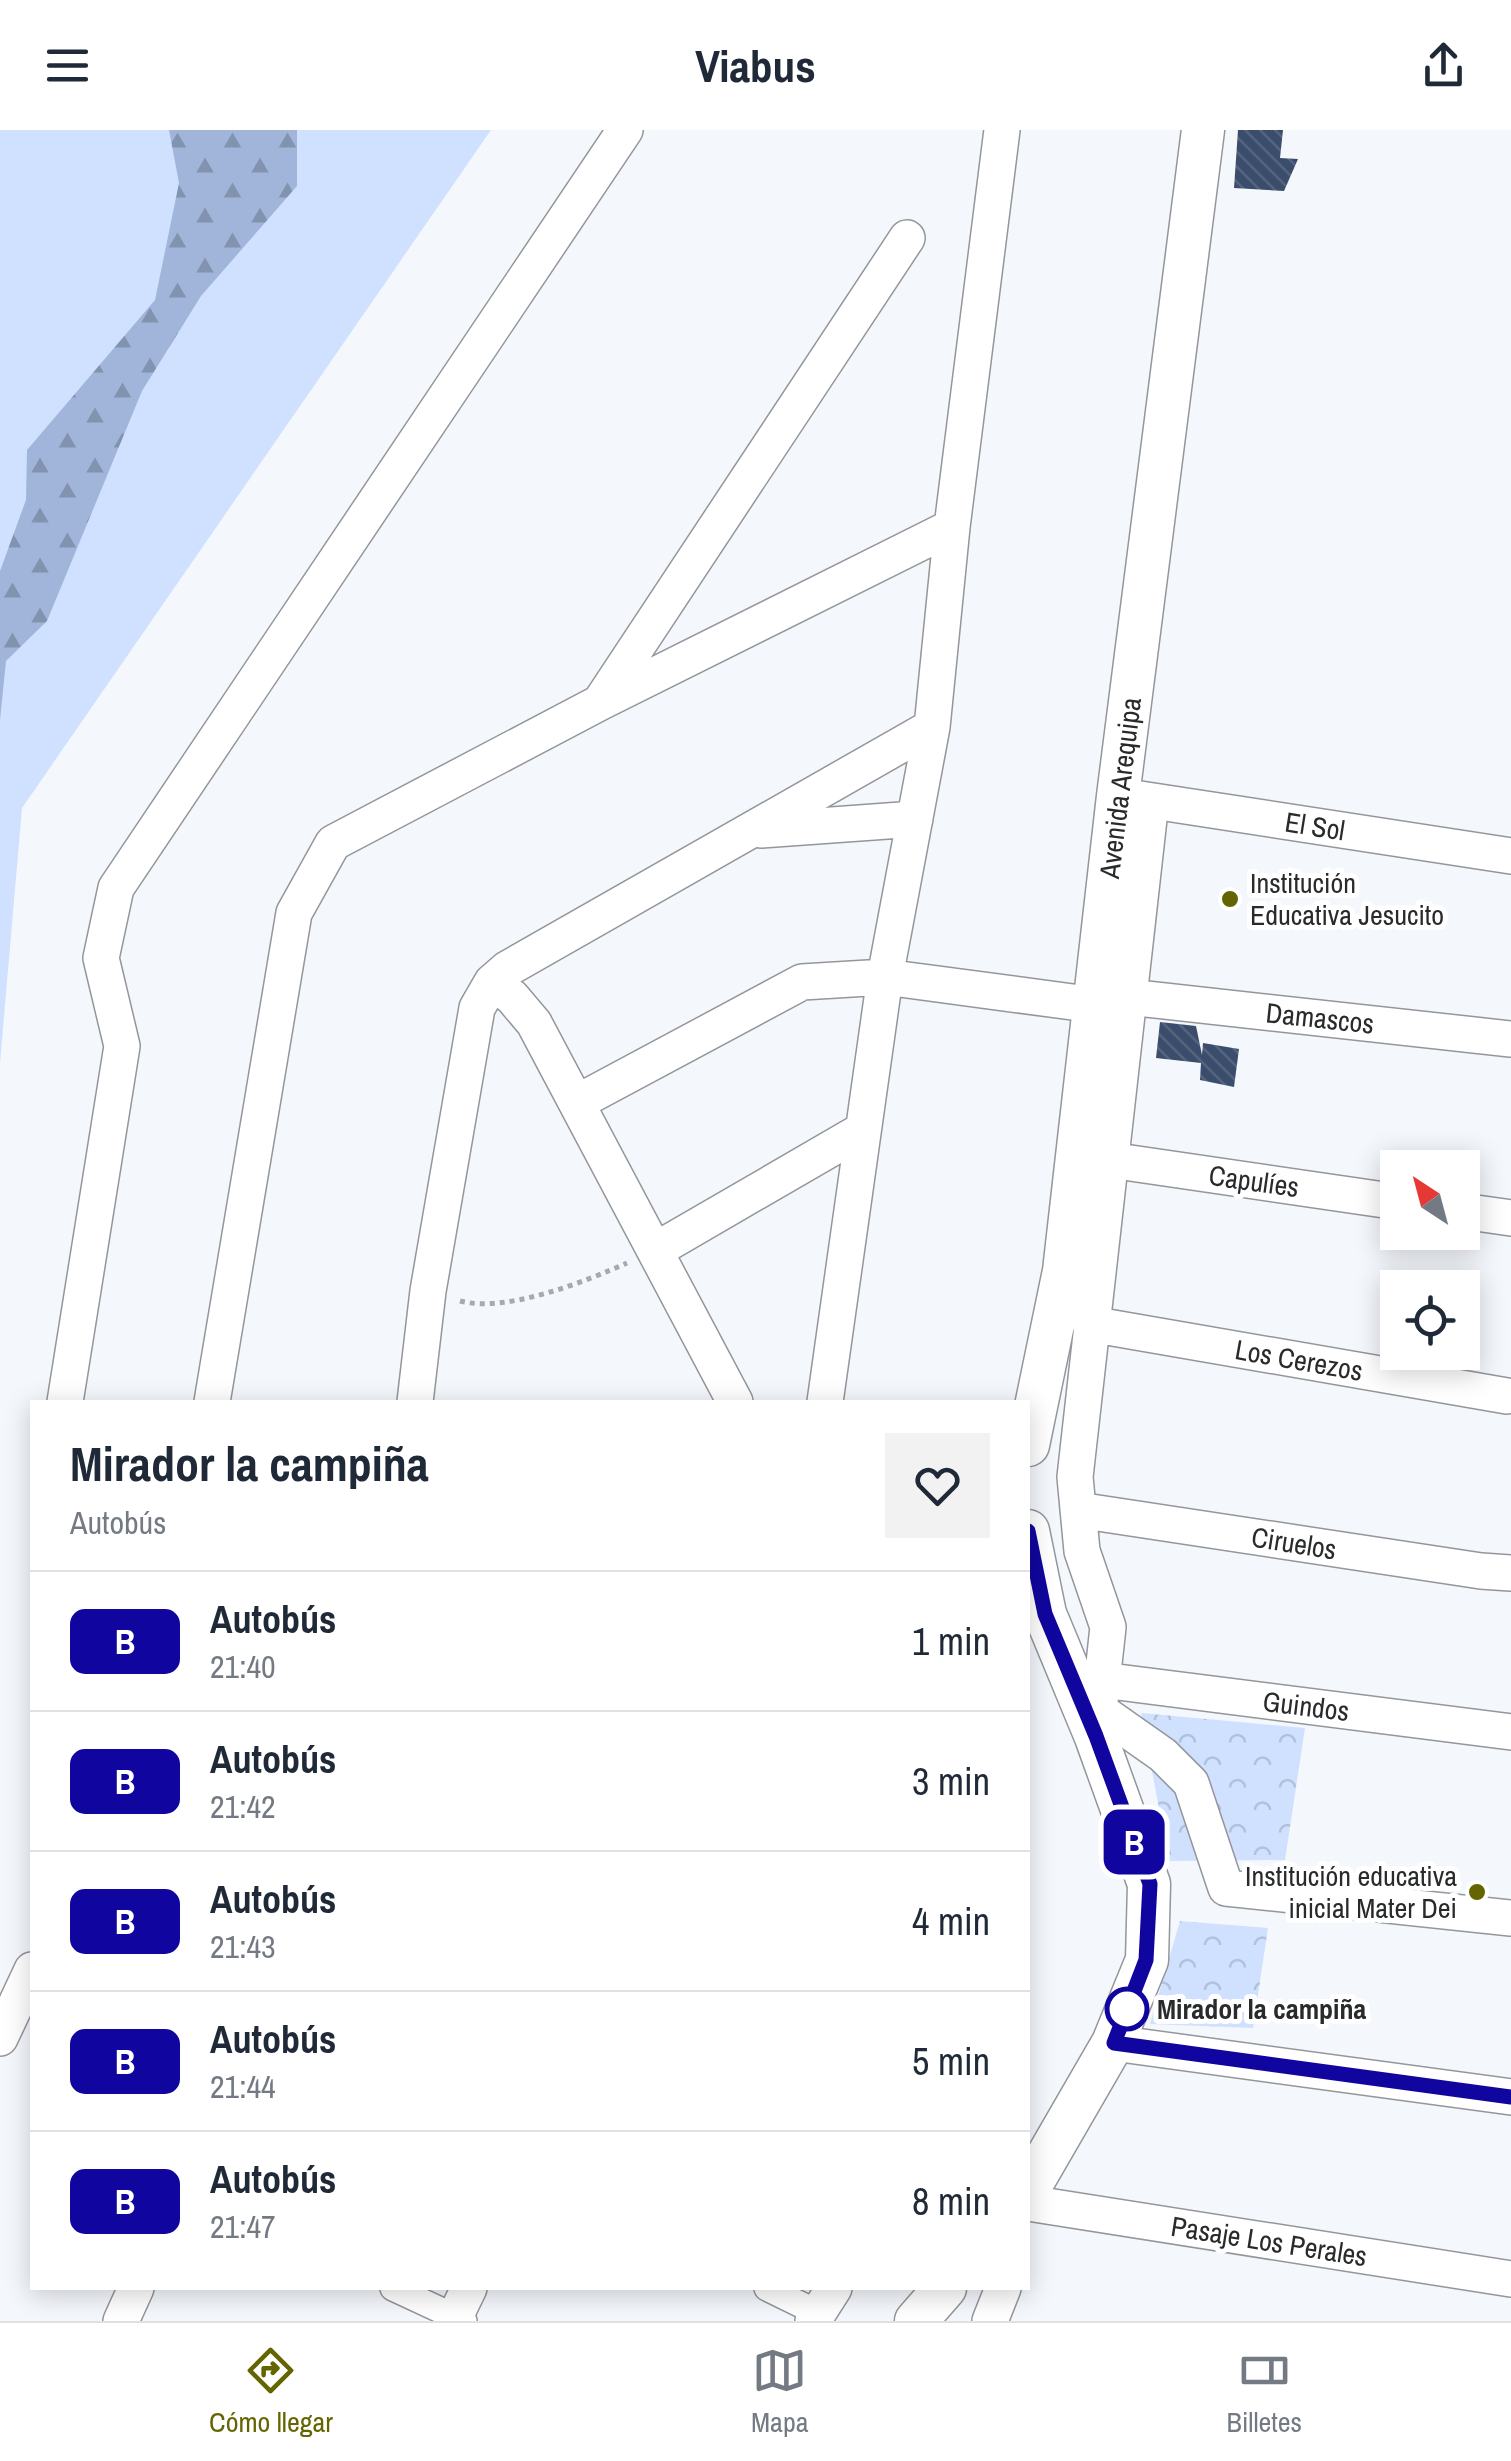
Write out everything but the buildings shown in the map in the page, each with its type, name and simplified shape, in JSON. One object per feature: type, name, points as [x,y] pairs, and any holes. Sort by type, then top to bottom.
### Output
[{"type":"street","points":[[65,1400],[122,1046],[101,958],[116,888],[625,130]]},
{"type":"street","points":[[825,1400],[884,977],[932,728],[952,527],[1002,130]]},
{"type":"street","name":"Avenida Arequipa","points":[[1030,1435],[1064,1272],[1112,1001],[1202,130]]},
{"type":"street","points":[[601,702],[907,238]]},
{"type":"street","points":[[212,1400],[294,913],[333,844],[601,702],[952,527]]},
{"type":"street","points":[[415,1400],[428,1291],[477,1008],[492,982],[508,969],[932,728]]},
{"type":"street","name":"El Sol","points":[[1134,798],[1511,856]]},
{"type":"street","points":[[750,831],[914,819]]},
{"type":"street","name":"Damascos","points":[[578,1102],[802,982],[884,977],[1511,1039]]},
{"type":"street","points":[[492,982],[512,997],[534,1023],[578,1102],[656,1250],[723,1399]]},
{"type":"street","points":[[1099,1709],[1108,1627],[1082,1551],[1075,1478],[1110,1160],[1112,1001]]},
{"type":"street","points":[[656,1250],[863,1130]]},
{"type":"street","name":"Capulíes","points":[[1110,1160],[1380,1199]]},
{"type":"street","points":[[1480,1214],[1511,1218]]},
{"type":"street","name":"Los Cerezos","points":[[1090,1324],[1510,1387]]},
{"type":"street","name":"Ciruelos","points":[[1078,1510],[1480,1572],[1511,1573]]},
{"type":"street","points":[[1030,1542],[1045,1614],[1099,1709],[1150,1884],[1146,1960],[1114,2043],[1030,2206]]},
{"type":"street","points":[[1099,1709],[1163,1755],[1190,1783],[1226,1888],[1511,1918]]},
{"type":"street","name":"Guindos","points":[[1099,1709],[1511,1732]]},
{"type":"street","points":[[0,2038],[30,1974]]},
{"type":"street","points":[[1114,2043],[1511,2097]]},
{"type":"street","name":"Pasaje Los Perales","points":[[1030,2206],[1511,2279]]},
{"type":"street","points":[[120,2321],[135,2290]]},
{"type":"street","points":[[399,2290],[460,2312]]},
{"type":"street","points":[[773,2290],[822,2307]]},
{"type":"street","points":[[916,2321],[944,2290]]},
{"type":"street","points":[[990,2321],[1003,2290]]},
{"type":"path","points":[[428,1291],[466,1304],[511,1300],[574,1286],[656,1250]]},
{"type":"green space","points":[[0,130],[491,130],[22,808],[0,1063]]},
{"type":"green space","points":[[169,130],[297,130],[297,186],[201,296],[142,391],[47,621],[6,661],[0,720],[0,571],[26,500],[27,450],[155,300],[179,183]]},
{"type":"green space","points":[[1141,1713],[1305,1728],[1285,1860],[1169,1861]]},
{"type":"green space","points":[[1180,1921],[1268,1928],[1253,2028],[1150,2024]]},
{"type":"bus line","name":"B","points":[[1030,1541],[1045,1614],[1096,1736],[1150,1884],[1146,1960],[1114,2043],[1511,2097]]},
{"type":"place","name":"Institución Educativa Jesucito","points":[[1230,899]]},
{"type":"place","name":"Institución educativa inicial Mater Dei","points":[[1477,1892]]},
{"type":"place","name":"Mirador la campiña","points":[[1127,2009]]}]
